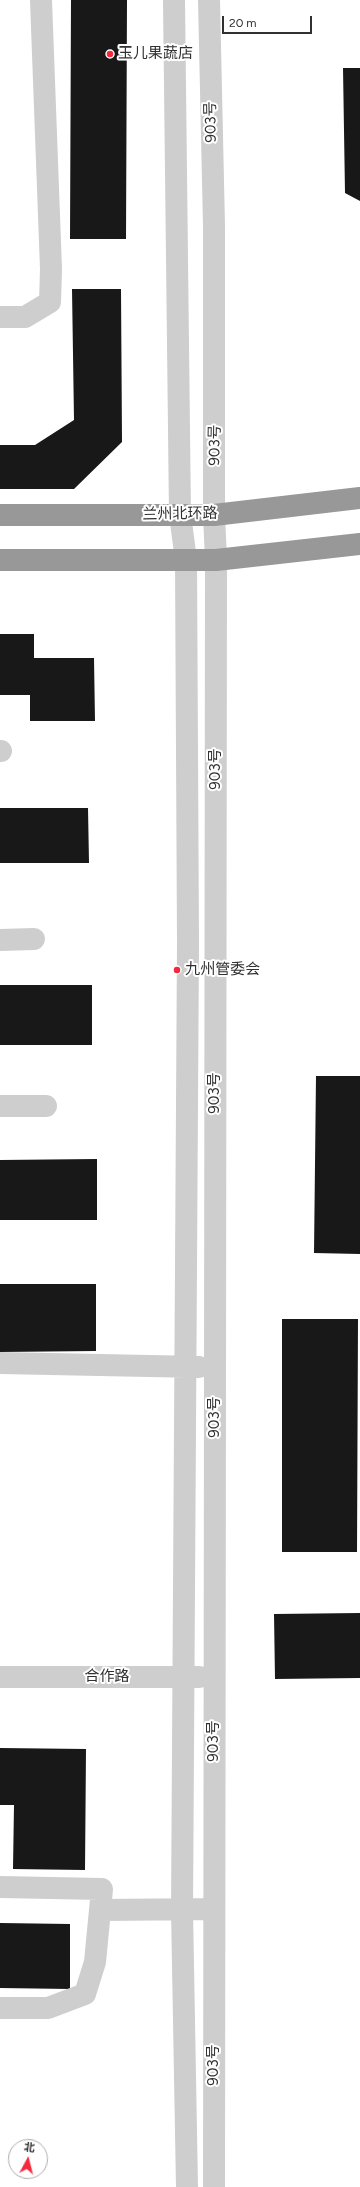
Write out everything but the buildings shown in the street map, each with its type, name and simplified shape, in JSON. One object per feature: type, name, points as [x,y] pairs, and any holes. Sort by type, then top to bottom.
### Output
[{"type":"highway","name":"兰州北环路","points":[[0,515],[214,515],[360,498]]},
{"type":"highway","points":[[0,560],[216,560],[360,544]]},
{"type":"street","points":[[0,317],[25,317],[50,302],[51,261],[41,0]]},
{"type":"street","points":[[174,0],[180,515],[186,560],[188,943],[185,1367],[185,1677],[182,1910],[187,2187]]},
{"type":"street","name":"903号","points":[[209,0],[215,381],[214,515],[216,560],[214,2187]]},
{"type":"street","points":[[0,940],[34,939]]},
{"type":"street","points":[[0,1106],[46,1106]]},
{"type":"street","points":[[0,1363],[215,1367]]},
{"type":"street","name":"合作路","points":[[0,1677],[214,1677]]},
{"type":"street","points":[[0,1887],[102,1889],[95,1962],[85,1994],[48,2008],[0,2008]]},
{"type":"street","points":[[100,1910],[214,1909]]},
{"type":"place","name":"玉儿果蔬店","points":[[110,54]]},
{"type":"place","name":"九州管委会","points":[[177,970]]}]
